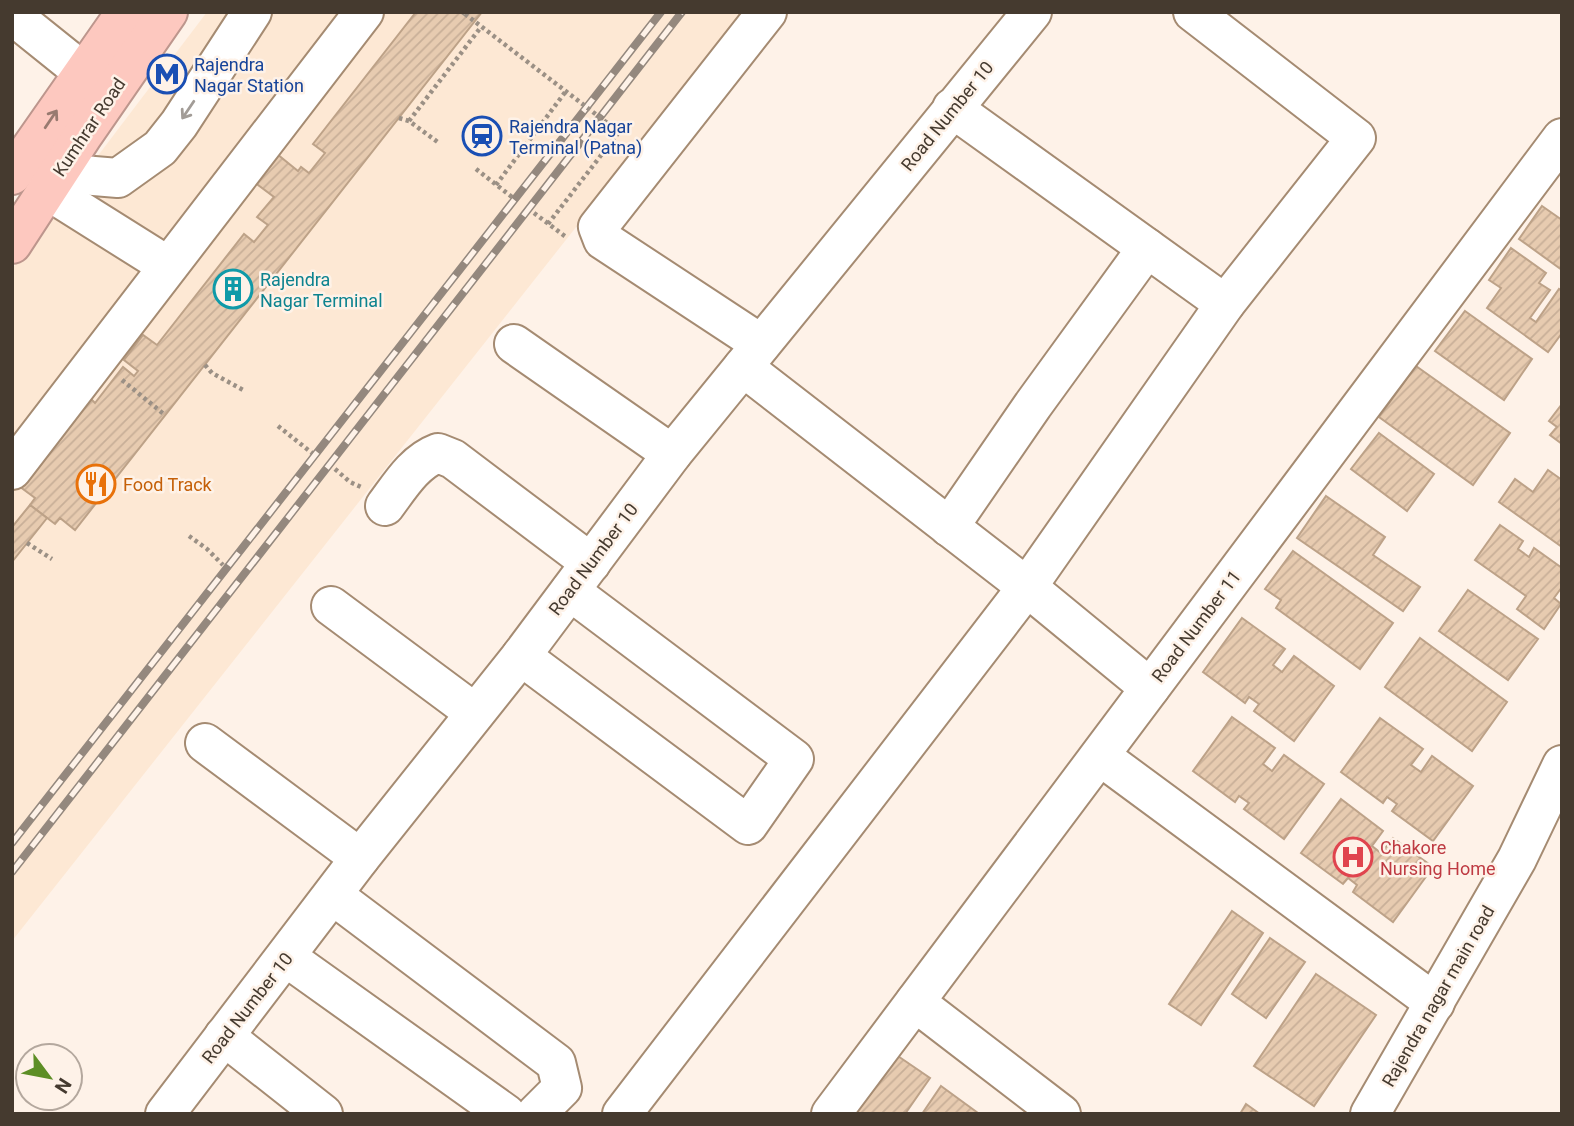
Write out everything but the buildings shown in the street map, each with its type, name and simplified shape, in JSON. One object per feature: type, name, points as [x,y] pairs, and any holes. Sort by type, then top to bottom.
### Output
[{"type":"highway","name":"Kumhrar Road","points":[[12,175],[126,12]]},
{"type":"highway","name":"Kumhrar Road","points":[[12,244],[168,12]]},
{"type":"street","points":[[52,182],[118,178],[160,148],[252,12]]},
{"type":"street","points":[[12,470],[364,12]]},
{"type":"street","points":[[767,12],[598,228],[603,240],[752,355],[948,527],[1027,587],[1150,688]]},
{"type":"street","name":"Road Number 10","points":[[165,1114],[360,858],[521,656],[672,454],[1032,12]]},
{"type":"street","points":[[622,1114],[1027,587],[1225,304],[1356,138],[1193,12]]},
{"type":"street","points":[[12,15],[83,72]]},
{"type":"street","points":[[952,108],[1225,304]]},
{"type":"street","name":"Road Number 11","points":[[831,1114],[1562,138]]},
{"type":"street","points":[[52,182],[168,266]]},
{"type":"street","points":[[948,527],[1147,248]]},
{"type":"street","points":[[514,344],[672,454]]},
{"type":"street","points":[[377,498],[426,457],[438,453],[453,458],[581,577],[794,760],[748,825],[521,656]]},
{"type":"street","points":[[331,606],[475,713]]},
{"type":"street","points":[[205,743],[360,858]]},
{"type":"street","points":[[1100,756],[1435,1003]]},
{"type":"street","name":"Rajendra nagar main road","points":[[1370,1114],[1517,859],[1562,765]]},
{"type":"street","points":[[334,895],[556,1063],[562,1088],[536,1114]]},
{"type":"street","points":[[286,957],[506,1114]]},
{"type":"street","points":[[915,1002],[1061,1114]]},
{"type":"street","points":[[225,1037],[323,1114]]},
{"type":"path","points":[[462,12],[619,132],[548,224]]},
{"type":"path","points":[[409,121],[481,27]]},
{"type":"path","points":[[496,185],[566,91]]},
{"type":"path","points":[[399,118],[409,121],[439,143]]},
{"type":"path","points":[[476,169],[512,197]]},
{"type":"path","points":[[534,213],[566,237]]},
{"type":"path","points":[[94,365],[117,376],[165,415]]},
{"type":"path","points":[[205,365],[212,373],[244,391]]},
{"type":"path","points":[[278,426],[312,453]]},
{"type":"path","points":[[335,469],[350,482],[377,498]]},
{"type":"path","points":[[189,536],[223,565]]},
{"type":"path","points":[[27,543],[52,559]]},
{"type":"shaded area","name":"Rajendra Nagar Terminal","points":[[207,12],[746,12],[12,941],[12,269]]},
{"type":"railway","points":[[12,843],[661,12]]},
{"type":"railway","points":[[12,872],[682,12]]},
{"type":"place","name":"Rajendra Nagar Station","points":[[167,74]]},
{"type":"place","name":"Rajendra Nagar Terminal (Patna)","points":[[482,136]]},
{"type":"place","name":"Rajendra Nagar Terminal","points":[[233,289]]},
{"type":"place","name":"Food Track","points":[[96,484]]},
{"type":"place","name":"Chakore Nursing Home","points":[[1353,857]]}]
